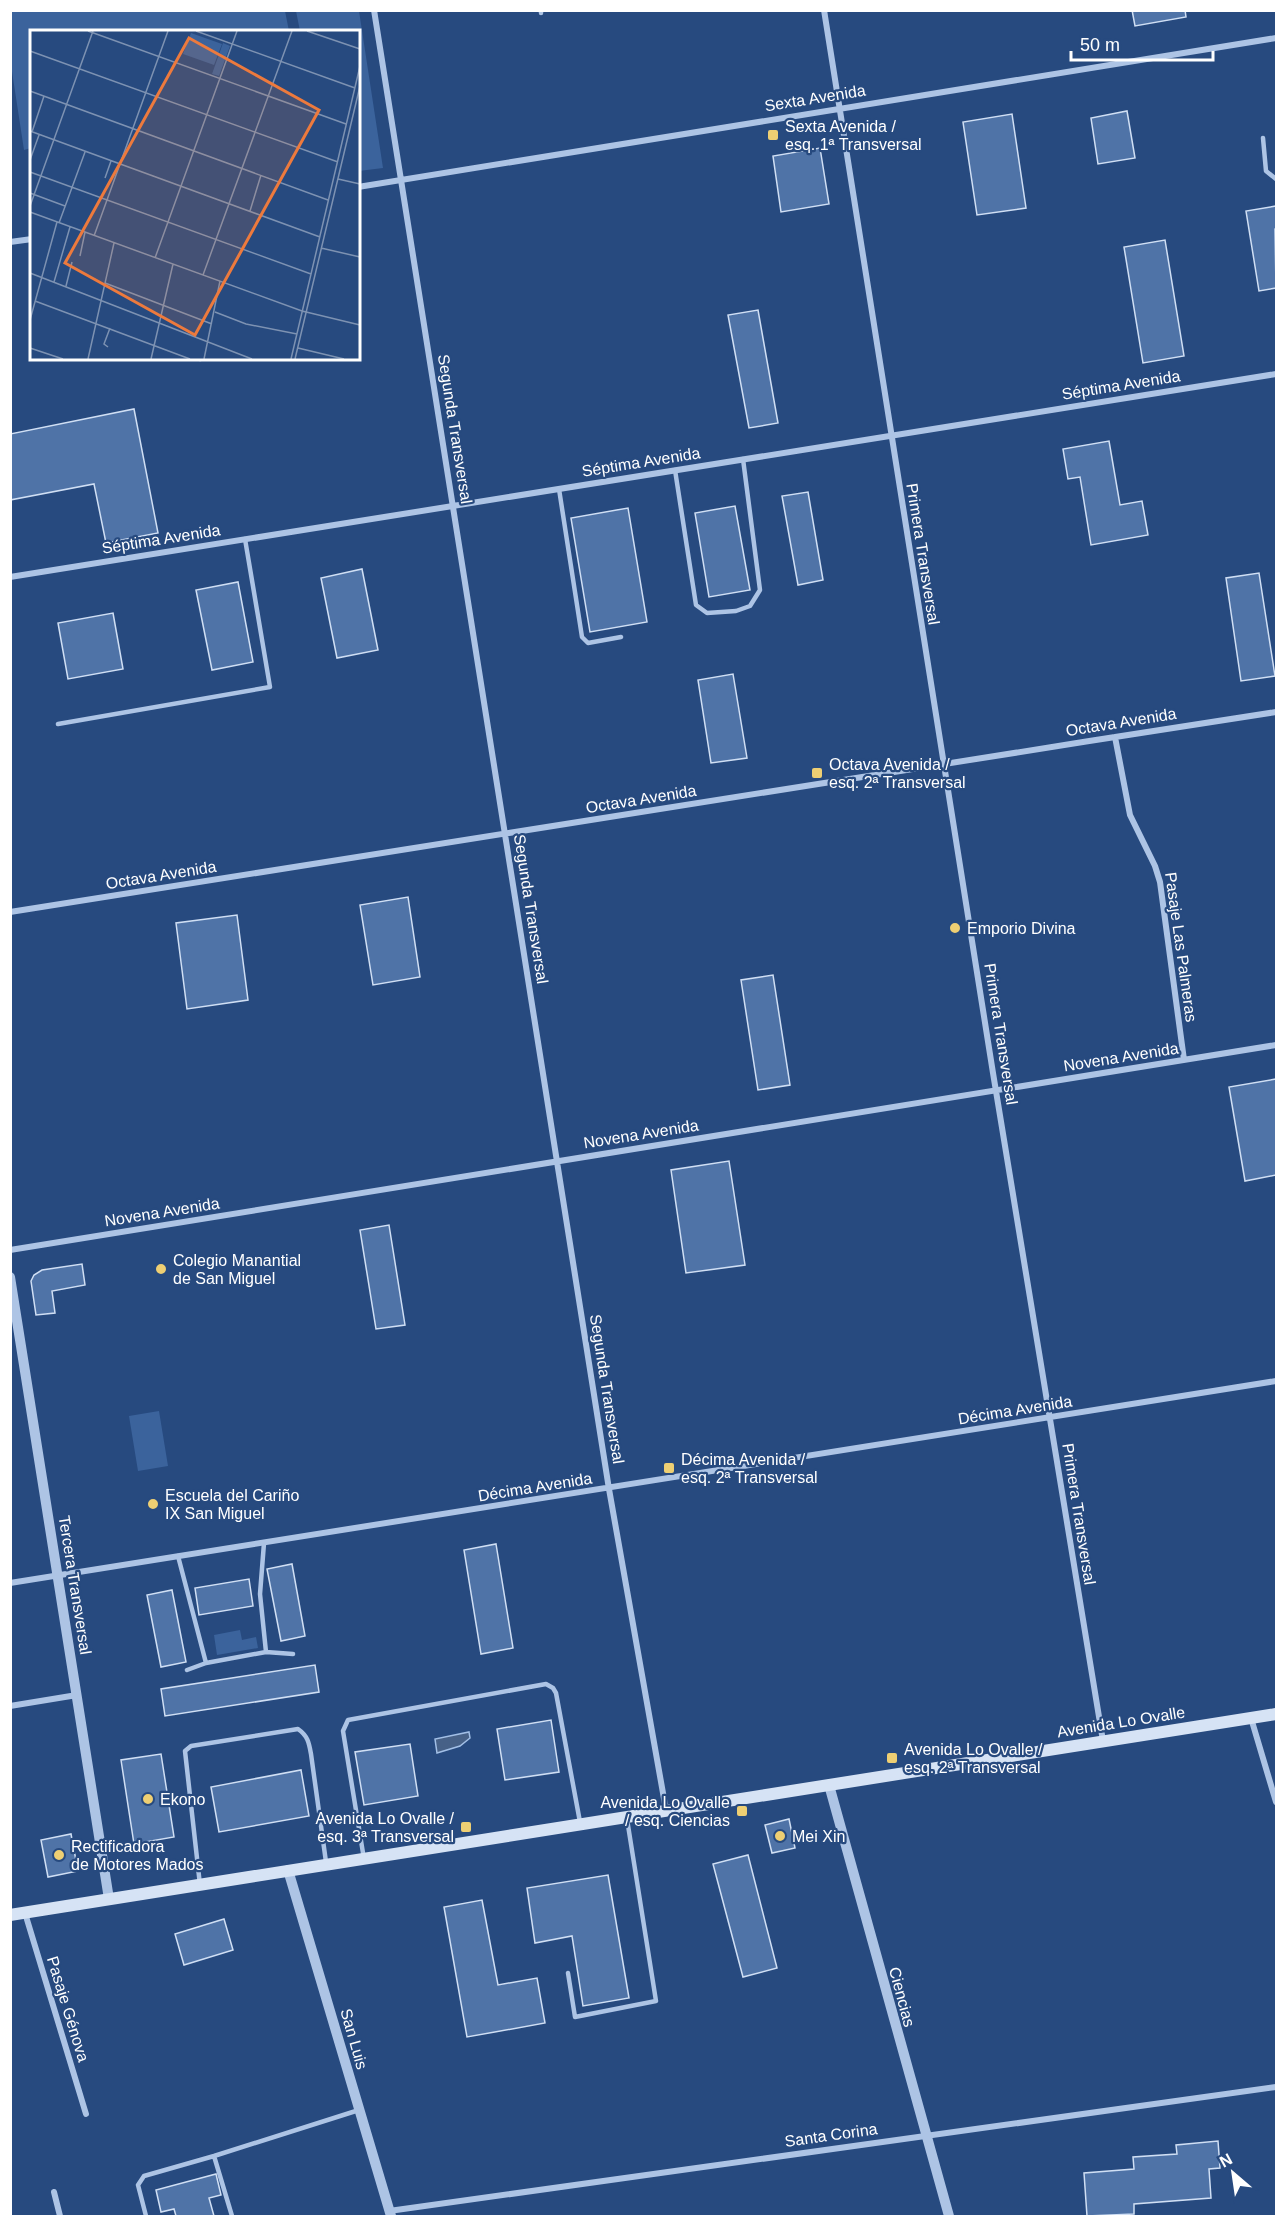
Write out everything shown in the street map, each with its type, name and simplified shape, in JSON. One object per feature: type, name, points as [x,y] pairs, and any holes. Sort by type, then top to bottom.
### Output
[{"type":"main road","name":"Avenida Lo Ovalle","points":[[10,1915],[1276,1714]]},
{"type":"street","name":"Segunda Transversal","points":[[374,10],[609,1489],[666,1811]]},
{"type":"street","name":"Primera Transversal","points":[[824,10],[890,436],[1103,1742]]},
{"type":"street","name":"Sexta Avenida","points":[[360,187],[1276,38]]},
{"type":"street","points":[[10,242],[30,239]]},
{"type":"street","name":"Séptima Avenida","points":[[10,577],[1276,374]]},
{"type":"street","name":"Octava Avenida","points":[[10,912],[1276,712]]},
{"type":"street","name":"Pasaje Las Palmeras","points":[[1115,737],[1130,814],[1155,866],[1160,882],[1184,1060]]},
{"type":"street","name":"Novena Avenida","points":[[10,1250],[1276,1046]]},
{"type":"street","name":"Tercera Transversal","points":[[10,1277],[109,1899]]},
{"type":"street","name":"Décima Avenida","points":[[10,1583],[1276,1381]]},
{"type":"street","points":[[10,1706],[77,1695]]},
{"type":"street","points":[[1251,1718],[1276,1802]]},
{"type":"street","name":"Ciencias","points":[[828,1785],[949,2217]]},
{"type":"street","name":"San Luis","points":[[288,1870],[390,2214]]},
{"type":"street","name":"Pasaje Génova","points":[[24,1912],[86,2114]]},
{"type":"street","name":"Santa Corina","points":[[390,2214],[1276,2087]]},
{"type":"street","points":[[54,2192],[60,2217]]},
{"type":"lane","points":[[1263,138],[1266,171],[1276,179]]},
{"type":"lane","points":[[675,470],[696,605],[707,613],[736,611],[750,606],[760,590],[743,459]]},
{"type":"lane","points":[[559,489],[582,637],[588,643],[621,637]]},
{"type":"lane","points":[[58,724],[270,687],[245,539]]},
{"type":"lane","points":[[264,1543],[260,1594],[267,1652]]},
{"type":"lane","points":[[178,1556],[206,1663]]},
{"type":"lane","points":[[187,1670],[206,1663],[267,1652],[293,1654]]},
{"type":"lane","points":[[364,1858],[342,1731],[348,1720],[546,1684],[556,1693],[580,1824]]},
{"type":"lane","points":[[200,1884],[186,1751],[191,1746],[201,1744],[298,1729],[304,1733],[308,1739],[311,1754],[327,1864]]},
{"type":"lane","points":[[568,1973],[575,2017],[656,2001],[626,1816]]},
{"type":"lane","points":[[146,2217],[138,2185],[144,2175],[214,2156],[359,2110]]},
{"type":"lane","points":[[214,2156],[232,2217]]},
{"type":"shaded area","points":[[10,11],[285,11],[289,30],[30,30],[30,148],[24,150],[11,65]]},
{"type":"shaded area","points":[[296,11],[359,11],[383,168],[360,171],[360,30],[300,30]]},
{"type":"shaded area","points":[[159,1411],[168,1466],[138,1471],[129,1416]]},
{"type":"shaded area","points":[[240,1630],[242,1640],[256,1637],[258,1648],[217,1655],[214,1635]]},
{"type":"shaded area","points":[[469,1732],[470,1738],[460,1746],[437,1753],[435,1739]]},
{"type":"building","points":[[1132,10],[1185,10],[1186,17],[1135,26]]},
{"type":"building","points":[[1127,111],[1135,158],[1098,164],[1091,118]]},
{"type":"building","points":[[1012,114],[1026,208],[977,215],[963,122]]},
{"type":"building","points":[[820,148],[829,204],[781,212],[773,156]]},
{"type":"building","points":[[1276,206],[1276,288],[1259,291],[1246,211]]},
{"type":"building","points":[[1165,240],[1184,356],[1143,363],[1124,247]]},
{"type":"building","points":[[758,310],[778,423],[749,428],[728,315]]},
{"type":"building","points":[[134,409],[158,533],[106,543],[94,484],[10,500],[10,434]]},
{"type":"building","points":[[1109,441],[1120,505],[1142,501],[1148,535],[1091,545],[1080,477],[1068,479],[1063,449]]},
{"type":"building","points":[[808,492],[823,580],[798,585],[782,496]]},
{"type":"building","points":[[735,506],[750,590],[709,597],[695,513]]},
{"type":"building","points":[[628,508],[647,622],[590,632],[571,518]]},
{"type":"building","points":[[362,569],[378,650],[337,658],[321,578]]},
{"type":"building","points":[[1259,573],[1275,676],[1241,681],[1226,578]]},
{"type":"building","points":[[238,582],[253,662],[212,670],[196,590]]},
{"type":"building","points":[[113,613],[123,669],[68,679],[58,623]]},
{"type":"building","points":[[733,674],[747,758],[711,763],[698,680]]},
{"type":"building","points":[[408,897],[420,977],[373,985],[360,905]]},
{"type":"building","points":[[237,915],[248,1000],[187,1009],[176,923]]},
{"type":"building","points":[[773,975],[790,1085],[758,1090],[741,980]]},
{"type":"building","points":[[1276,1079],[1276,1175],[1245,1181],[1229,1087]]},
{"type":"building","points":[[729,1161],[745,1265],[686,1273],[671,1170]]},
{"type":"building","points":[[389,1225],[405,1325],[376,1329],[360,1230]]},
{"type":"building","points":[[82,1264],[85,1285],[52,1291],[55,1313],[36,1315],[31,1281],[34,1275],[42,1270]]},
{"type":"building","points":[[496,1544],[513,1648],[481,1654],[464,1550]]},
{"type":"building","points":[[292,1564],[305,1636],[281,1641],[267,1569]]},
{"type":"building","points":[[249,1579],[253,1606],[199,1615],[195,1588]]},
{"type":"building","points":[[172,1590],[186,1662],[161,1667],[147,1595]]},
{"type":"building","points":[[315,1665],[319,1692],[165,1716],[161,1689]]},
{"type":"building","points":[[551,1720],[559,1772],[505,1780],[497,1729]]},
{"type":"building","points":[[410,1744],[418,1796],[364,1805],[355,1752]]},
{"type":"building","name":"Ekono","points":[[161,1754],[174,1837],[134,1844],[121,1760]]},
{"type":"building","points":[[301,1770],[309,1816],[219,1832],[211,1787]]},
{"type":"building","name":"Mei Xin","points":[[789,1819],[795,1848],[772,1853],[765,1825]]},
{"type":"building","name":"Rectificadora de Motores Mados","points":[[71,1834],[78,1871],[48,1877],[41,1840]]},
{"type":"building","points":[[748,1855],[777,1968],[743,1977],[713,1864]]},
{"type":"building","points":[[608,1875],[629,1998],[583,2006],[572,1936],[535,1943],[527,1888]]},
{"type":"building","points":[[482,1900],[498,1985],[537,1978],[545,2023],[467,2037],[444,1907]]},
{"type":"building","points":[[224,1919],[233,1950],[184,1965],[175,1934]]},
{"type":"building","points":[[1218,2141],[1220,2168],[1209,2169],[1211,2198],[1134,2204],[1134,2214],[1087,2216],[1084,2173],[1134,2169],[1133,2157],[1177,2154],[1176,2145]]},
{"type":"building","points":[[216,2174],[221,2195],[209,2198],[214,2216],[176,2216],[174,2209],[161,2212],[156,2190]]},
{"type":"place","name":"Sexta Avenida / esq. 1ª Transversal","points":[[773,135]]},
{"type":"place","name":"Octava Avenida / esq. 2ª Transversal","points":[[817,773]]},
{"type":"place","name":"Emporio Divina","points":[[955,928]]},
{"type":"place","name":"Colegio Manantial de San Miguel","points":[[161,1269]]},
{"type":"place","name":"Décima Avenida / esq. 2ª Transversal","points":[[669,1468]]},
{"type":"place","name":"Escuela del Cariño IX San Miguel","points":[[153,1504]]},
{"type":"place","name":"Avenida Lo Ovalle / esq. 2ª Transversal","points":[[892,1758]]},
{"type":"place","name":"Ekono","points":[[148,1799]]},
{"type":"place","name":"Avenida Lo Ovalle / esq. Ciencias","points":[[742,1811]]},
{"type":"place","name":"Avenida Lo Ovalle / esq. 3ª Transversal","points":[[466,1827]]},
{"type":"place","name":"Mei Xin","points":[[780,1836]]},
{"type":"place","name":"Rectificadora de Motores Mados","points":[[59,1855]]}]
